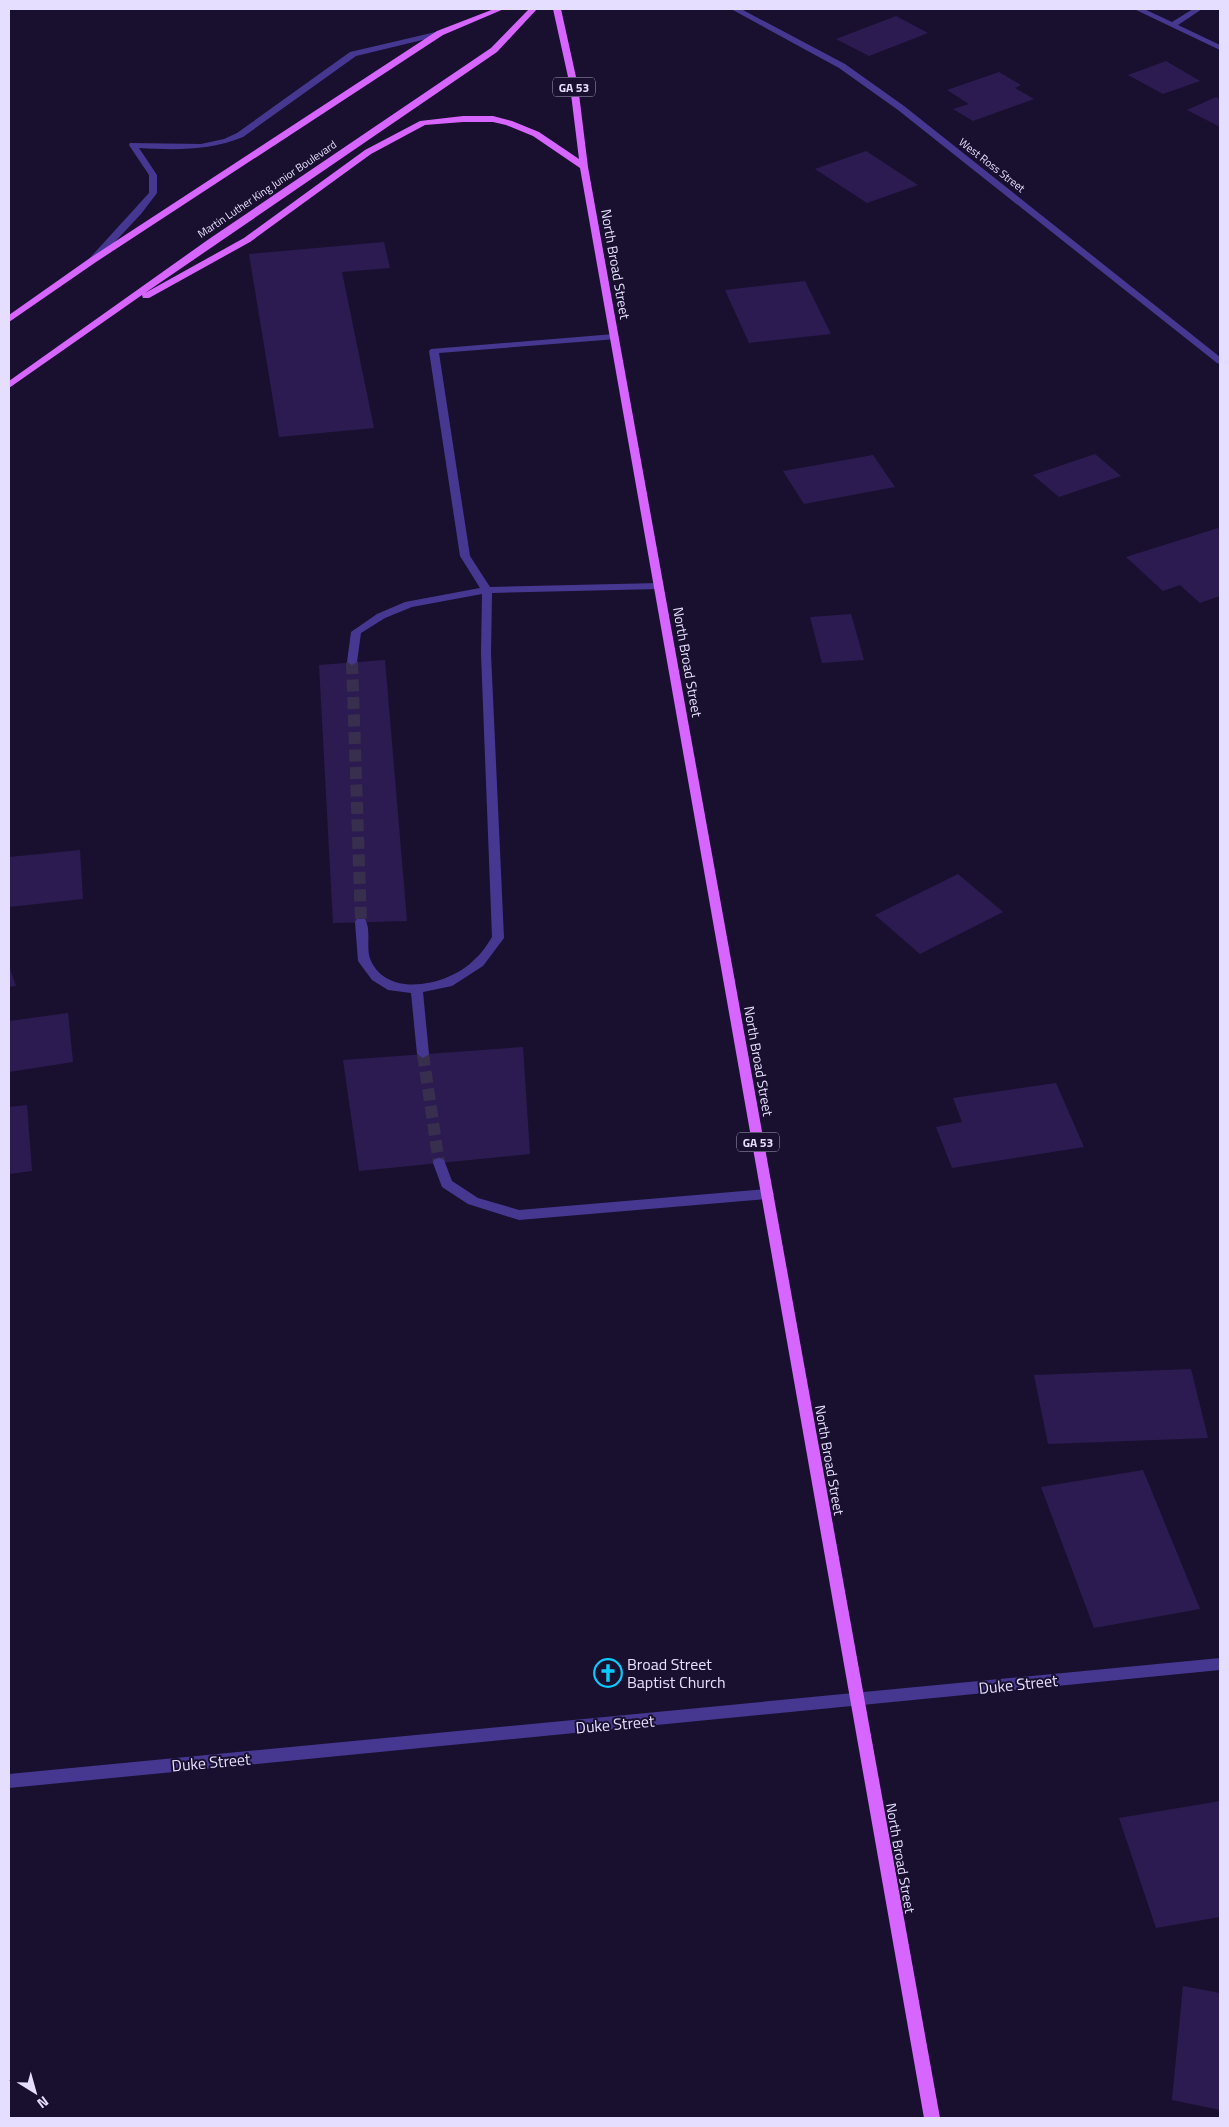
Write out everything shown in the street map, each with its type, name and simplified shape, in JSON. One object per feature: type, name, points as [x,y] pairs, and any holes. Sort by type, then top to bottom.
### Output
[{"type":"main road","points":[[9,319],[94,260],[440,33],[500,9]]},
{"type":"main road","name":"Martin Luther King Junior Boulevard","points":[[9,384],[212,241],[494,50],[533,9]]},
{"type":"main road","name":"North Broad Street","points":[[558,9],[574,86],[584,167],[614,338],[932,2118]]},
{"type":"main road","points":[[85,331],[247,240],[368,152],[423,123],[464,119],[493,119],[509,123],[536,134],[584,167]]},
{"type":"street","name":"West Ross Street","points":[[735,9],[842,66],[893,103],[1026,206],[1220,362]]},
{"type":"street","points":[[1138,9],[1220,48]]},
{"type":"street","points":[[1173,25],[1198,9]]},
{"type":"street","points":[[94,260],[138,212],[153,192],[153,174],[133,144],[202,147],[225,143],[240,135],[353,54],[440,33]]},
{"type":"street","points":[[361,922],[364,961],[376,977],[392,987],[417,989],[448,983],[479,962],[498,938],[486,654],[487,590],[464,556],[434,351],[614,338]]},
{"type":"street","points":[[352,662],[356,632],[381,616],[409,604],[487,590],[659,586]]},
{"type":"street","points":[[417,989],[423,1054]]},
{"type":"street","points":[[439,1163],[447,1184],[472,1201],[519,1215],[767,1194]]},
{"type":"street","name":"Duke Street","points":[[9,1781],[1220,1664]]},
{"type":"building","points":[[896,16],[928,33],[869,56],[836,39]]},
{"type":"building","points":[[1166,61],[1200,81],[1163,94],[1128,75]]},
{"type":"building","points":[[999,72],[1021,85],[1015,88],[1034,99],[973,121],[953,109],[969,104],[947,90]]},
{"type":"building","points":[[1216,97],[1220,99],[1220,127],[1187,110]]},
{"type":"building","points":[[866,151],[918,185],[867,203],[815,169]]},
{"type":"building","points":[[384,242],[390,268],[342,272],[374,428],[279,437],[249,254]]},
{"type":"building","points":[[805,281],[831,334],[749,343],[725,290]]},
{"type":"building","points":[[1095,454],[1121,476],[1059,497],[1033,475]]},
{"type":"building","points":[[873,455],[895,487],[804,504],[783,471]]},
{"type":"building","points":[[1218,528],[1220,530],[1220,596],[1200,603],[1180,585],[1163,591],[1126,557]]},
{"type":"building","points":[[851,614],[864,660],[822,663],[810,617]]},
{"type":"building","points":[[385,660],[407,921],[333,923],[319,665]]},
{"type":"building","points":[[80,850],[83,899],[9,907],[9,857]]},
{"type":"building","points":[[958,874],[1003,912],[920,954],[875,915]]},
{"type":"building","points":[[9,966],[16,986],[9,987]]},
{"type":"building","points":[[68,1013],[73,1062],[9,1072],[9,1021]]},
{"type":"building","points":[[523,1047],[530,1154],[359,1171],[343,1060]]},
{"type":"building","points":[[1056,1083],[1084,1147],[952,1168],[936,1127],[962,1122],[953,1098]]},
{"type":"building","points":[[27,1105],[32,1171],[9,1174],[9,1107]]},
{"type":"building","points":[[1191,1369],[1208,1438],[1048,1444],[1034,1375]]},
{"type":"building","points":[[1143,1470],[1200,1609],[1094,1628],[1041,1487]]},
{"type":"building","points":[[1220,1801],[1220,1917],[1156,1928],[1119,1818]]},
{"type":"building","points":[[1183,1986],[1220,1993],[1220,2110],[1172,2100]]},
{"type":"tunnel","points":[[352,662],[361,922]]},
{"type":"tunnel","points":[[423,1054],[439,1163]]},
{"type":"place","name":"Broad Street Baptist Church","points":[[608,1673]]}]
